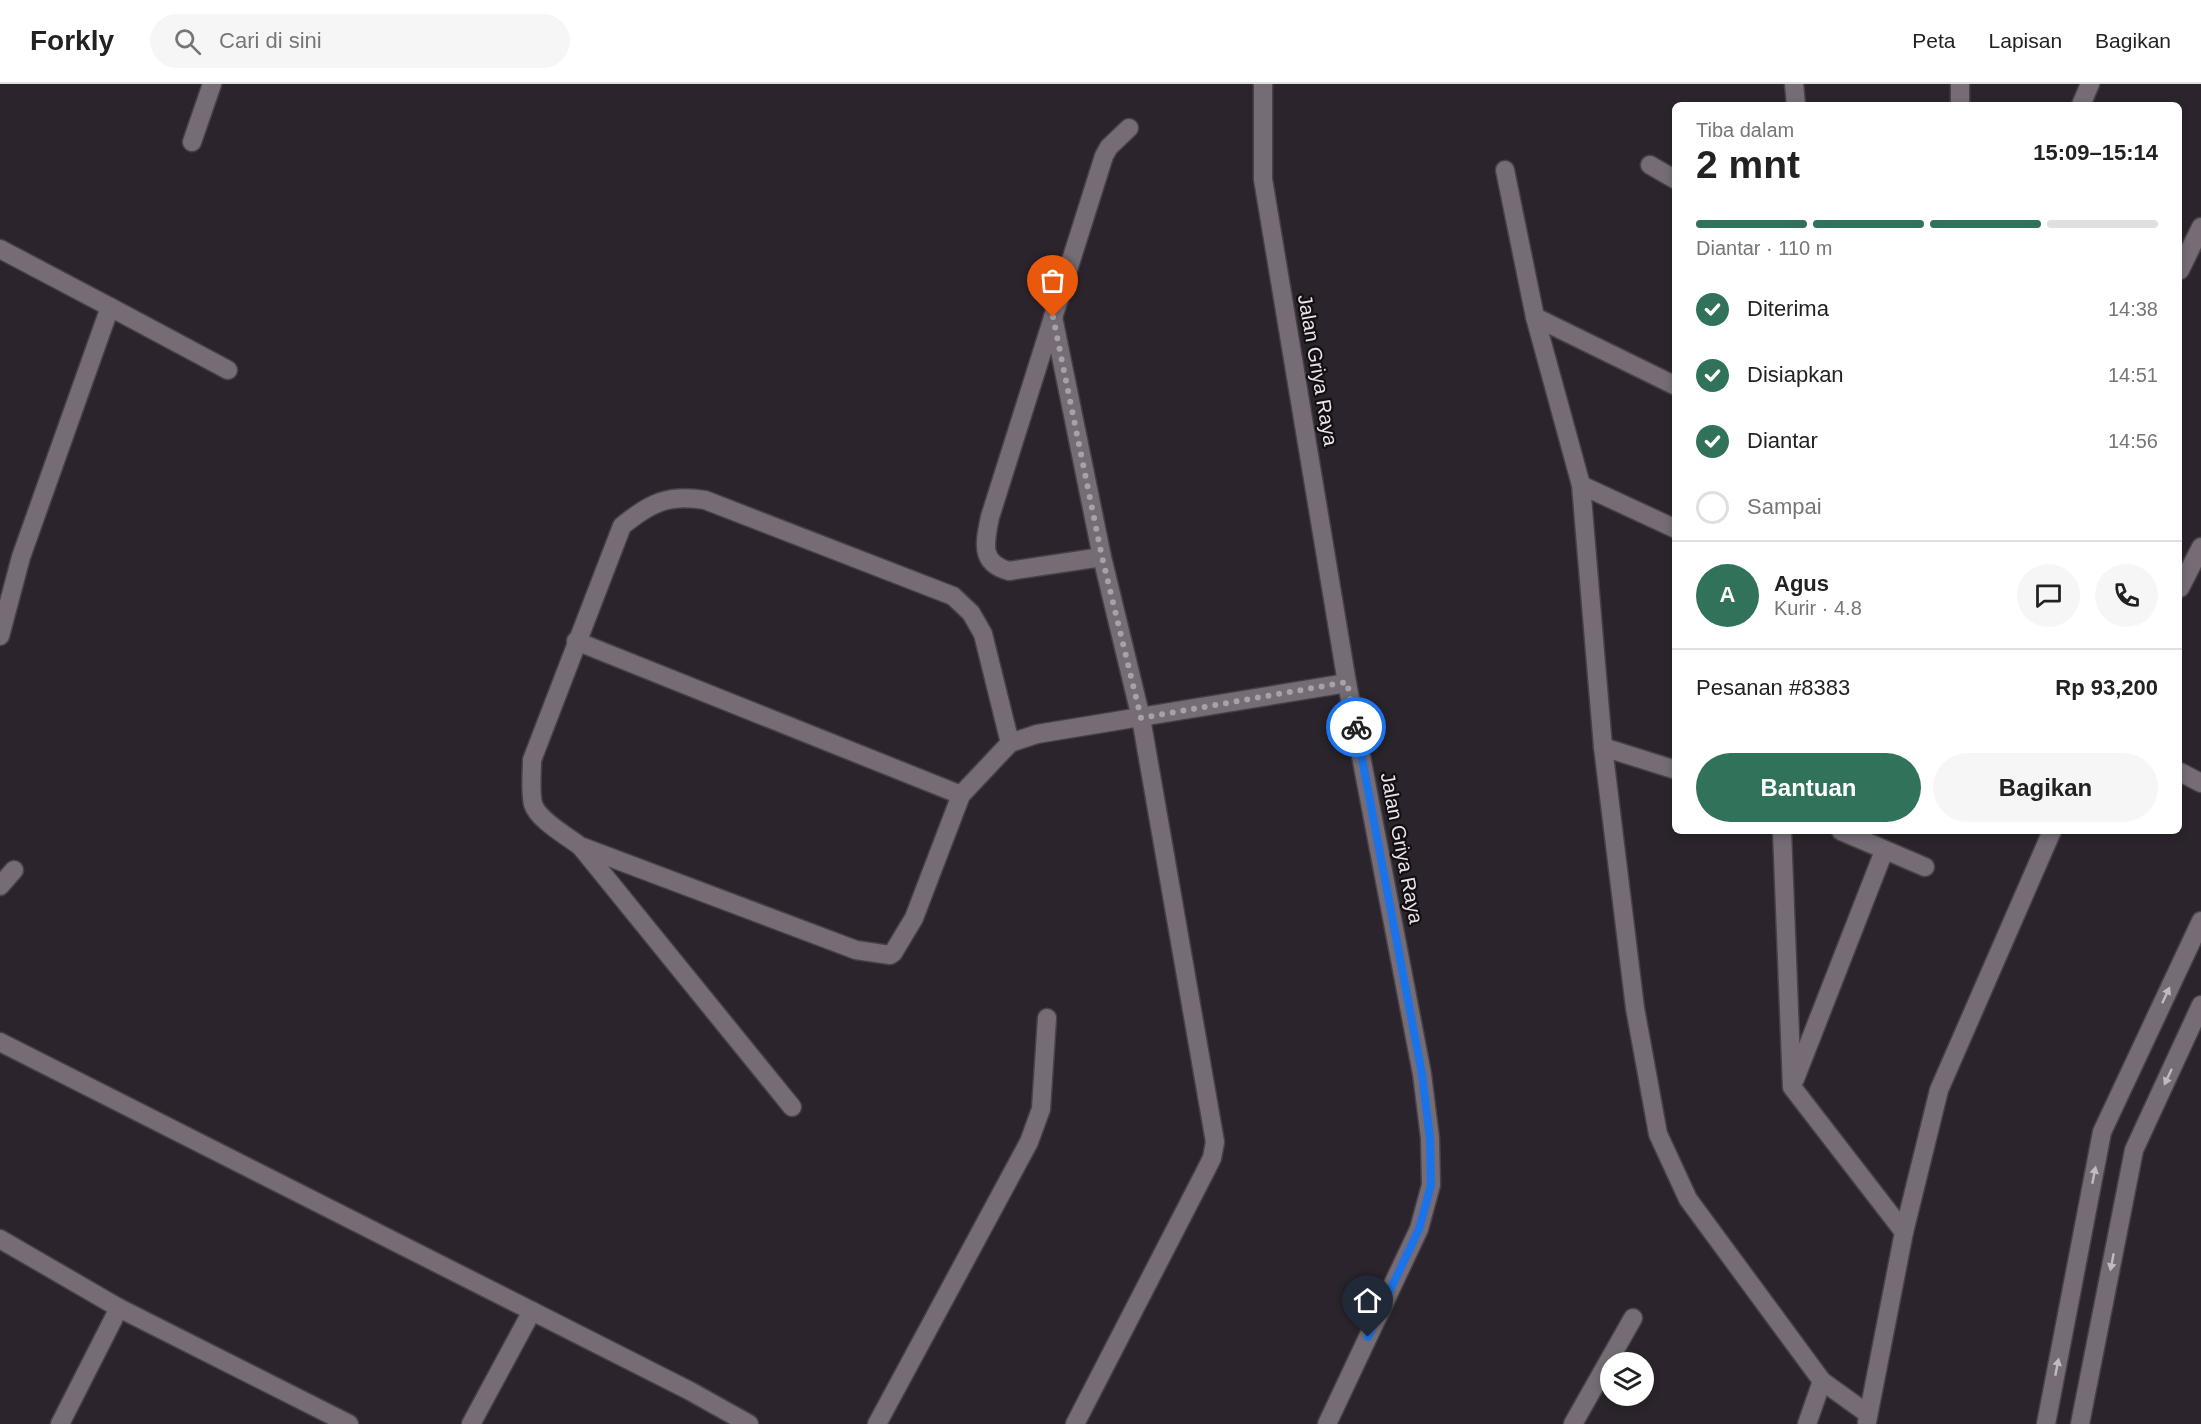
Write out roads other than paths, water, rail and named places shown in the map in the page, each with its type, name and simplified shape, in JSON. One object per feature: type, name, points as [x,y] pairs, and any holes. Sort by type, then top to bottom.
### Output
[{"type":"street","points":[[192,142],[212,84]]},
{"type":"street","name":"Jalan Griya Raya","points":[[1263,84],[1263,179],[1347,682],[1422,1074],[1430,1138],[1431,1185],[1419,1229],[1327,1424]]},
{"type":"street","points":[[1794,84],[1796,102]]},
{"type":"street","points":[[1960,84],[1960,102]]},
{"type":"street","points":[[2082,102],[2090,84]]},
{"type":"street","points":[[1102,557],[1009,571],[1001,569],[990,561],[986,552],[985,540],[990,517],[1104,156],[1109,147],[1129,128]]},
{"type":"street","points":[[1650,165],[1672,178]]},
{"type":"street","points":[[1505,170],[1535,317],[1581,485],[1603,747],[1635,1008],[1658,1134],[1688,1199],[1822,1381],[1867,1419],[1904,1232],[1939,1090],[2051,834]]},
{"type":"street","points":[[2182,266],[2201,227]]},
{"type":"street","points":[[0,249],[228,370]]},
{"type":"street","points":[[0,636],[21,557],[110,307]]},
{"type":"street","points":[[1053,317],[1102,557],[1141,718],[1215,1142],[1212,1158],[1075,1424]]},
{"type":"street","points":[[1535,317],[1672,384]]},
{"type":"street","points":[[1581,485],[1672,527]]},
{"type":"street","points":[[1010,743],[982,634],[972,613],[953,596],[705,500],[684,497],[660,501],[642,509],[622,526],[532,759],[534,806],[552,826],[580,846],[856,950],[890,955],[914,918],[961,795],[1010,743],[1037,734],[1347,682]]},
{"type":"street","points":[[2182,584],[2201,547]]},
{"type":"street","points":[[576,641],[961,795]]},
{"type":"street","points":[[1603,747],[1672,769]]},
{"type":"street","points":[[2182,773],[2201,783]]},
{"type":"street","points":[[1782,834],[1792,1087],[1904,1232]]},
{"type":"street","points":[[1847,834],[1925,867]]},
{"type":"street","points":[[580,846],[792,1107]]},
{"type":"street","points":[[1792,1087],[1884,851]]},
{"type":"street","points":[[0,886],[14,870]]},
{"type":"street","points":[[2046,1424],[2102,1132],[2201,921]]},
{"type":"street","points":[[2080,1424],[2134,1150],[2201,1005]]},
{"type":"street","points":[[877,1424],[1029,1142],[1041,1108],[1047,1018]]},
{"type":"street","points":[[0,1042],[690,1391],[749,1424]]},
{"type":"street","points":[[0,1239],[119,1308],[349,1424]]},
{"type":"street","points":[[60,1424],[119,1308]]},
{"type":"street","points":[[471,1424],[532,1311]]},
{"type":"street","points":[[1573,1424],[1634,1318]]},
{"type":"street","points":[[1807,1424],[1822,1381]]}]
